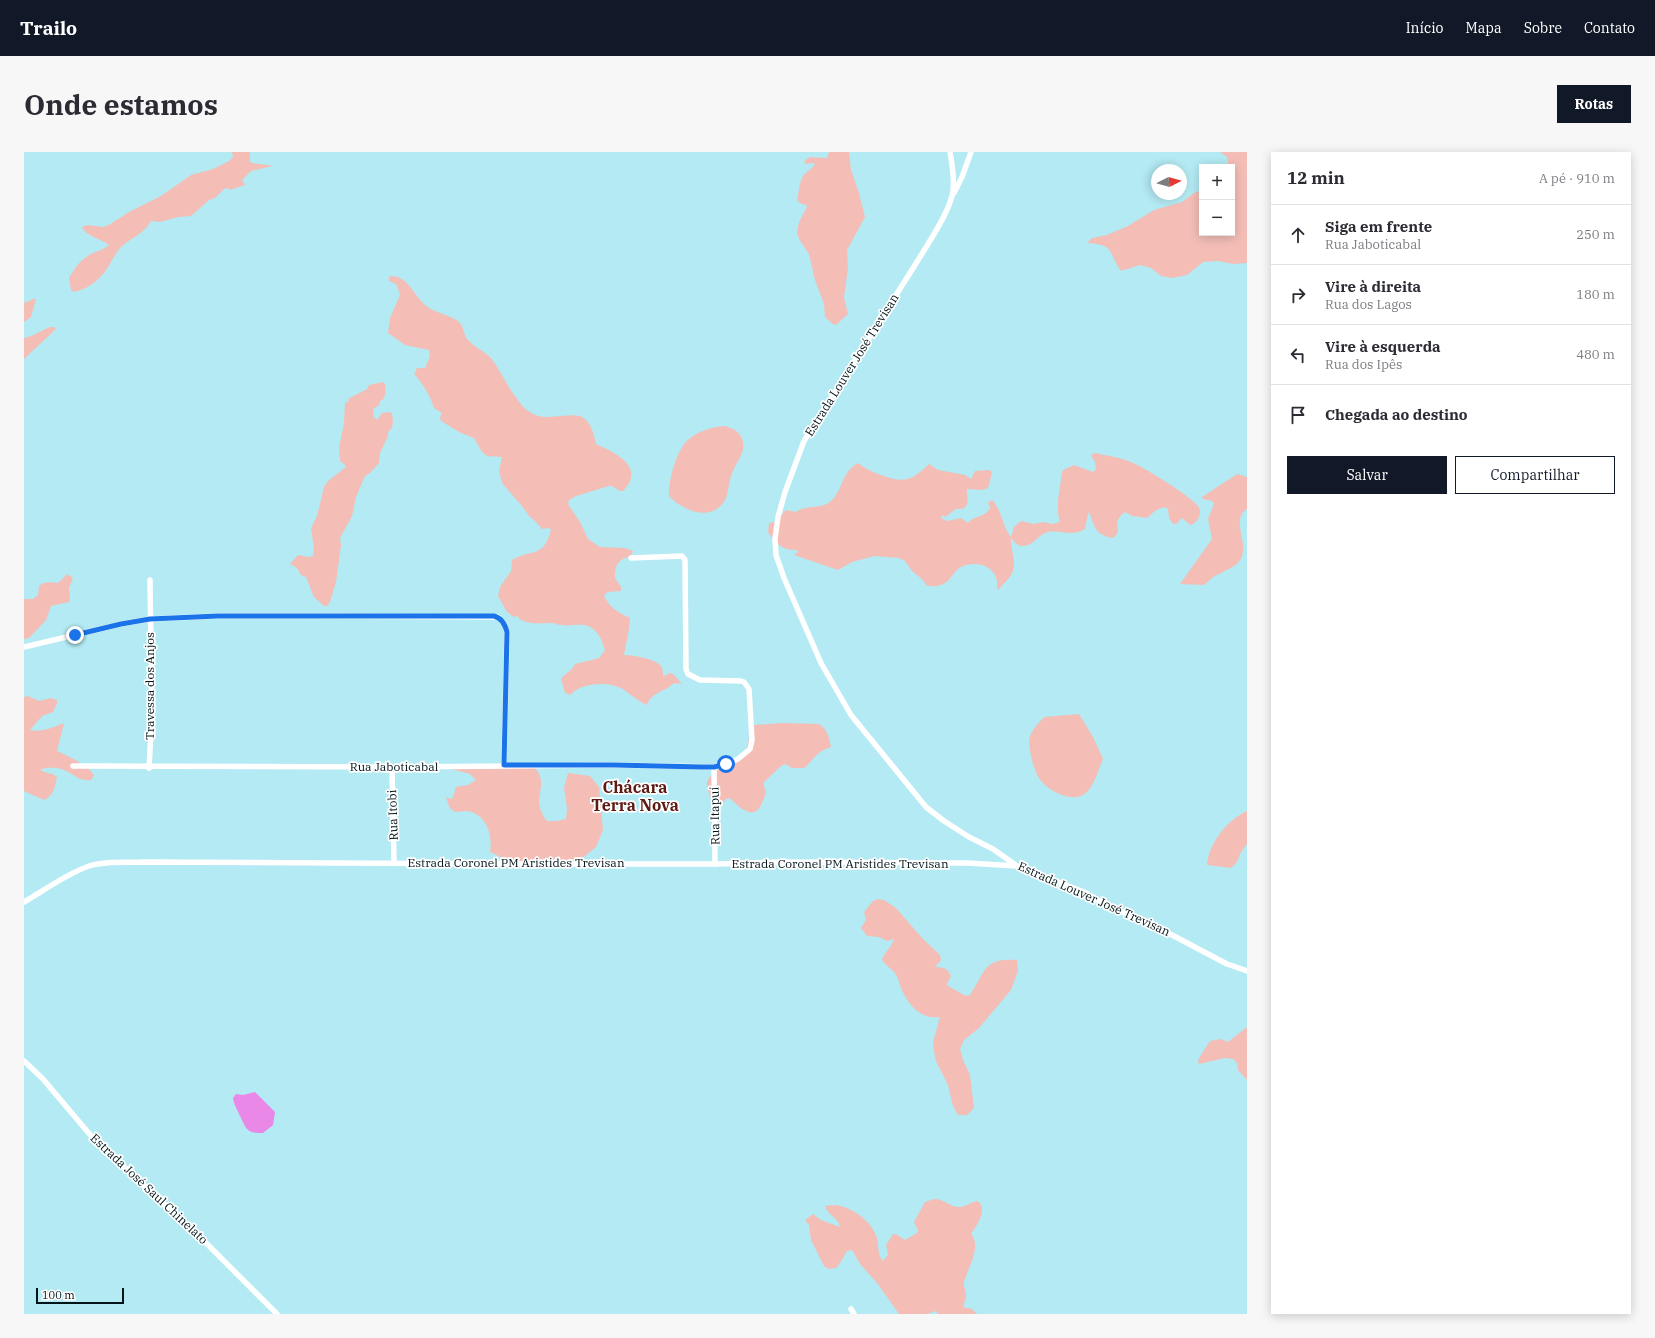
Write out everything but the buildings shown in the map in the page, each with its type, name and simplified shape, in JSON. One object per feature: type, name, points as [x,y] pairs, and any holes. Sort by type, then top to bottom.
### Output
[{"type":"street","name":"Estrada Louver José Trevisan","points":[[950,152],[953,195],[933,237],[804,441],[785,492],[778,517],[775,539],[776,555],[784,578],[821,663],[851,715],[926,806],[944,821],[969,837],[993,849],[1017,866],[1084,892],[1109,906],[1172,935],[1227,964],[1247,971]]},
{"type":"street","points":[[953,195],[962,177],[971,152]]},
{"type":"street","name":"Rua Jaboticabal","points":[[73,766],[149,768],[504,765],[714,767],[738,759],[750,749],[752,740],[749,689],[747,685],[740,681],[700,680],[688,674],[686,669],[685,560],[682,556],[631,558]]},
{"type":"street","name":"Travessa dos Anjos","points":[[149,768],[152,701],[150,580]]},
{"type":"street","points":[[24,647],[121,624],[150,619],[218,616],[498,617],[505,625],[508,651],[504,765]]},
{"type":"street","name":"Rua Itobi","points":[[392,767],[394,862]]},
{"type":"street","name":"Rua Itapuí","points":[[714,767],[715,864]]},
{"type":"street","name":"Estrada Coronel PM Aristides Trevisan","points":[[24,902],[77,871],[99,864],[142,862],[715,864],[781,862],[967,863],[1017,866]]},
{"type":"street","name":"Estrada José Saul Chinelato","points":[[24,1061],[43,1079],[92,1137],[206,1243],[277,1314]]},
{"type":"shaded area","points":[[232,152],[250,152],[250,162],[273,166],[251,171],[242,180],[245,185],[230,190],[228,188],[224,189],[215,198],[209,200],[191,216],[178,217],[160,222],[151,221],[142,232],[121,247],[108,268],[96,282],[86,288],[74,292],[71,290],[69,278],[78,264],[87,256],[109,245],[86,233],[82,227],[87,225],[103,227],[109,225],[129,212],[161,196],[191,175],[213,169],[229,161],[233,157]]},
{"type":"shaded area","points":[[829,152],[849,152],[851,170],[865,217],[847,250],[848,268],[844,297],[848,314],[834,325],[825,317],[824,304],[815,280],[809,254],[799,239],[797,232],[799,222],[807,207],[797,200],[800,184],[804,175],[815,164],[806,164],[804,161],[810,157],[827,158]]},
{"type":"shaded area","points":[[1220,152],[1247,152],[1247,263],[1233,264],[1218,261],[1203,262],[1187,275],[1172,278],[1161,276],[1151,268],[1140,265],[1121,271],[1107,247],[1087,243],[1092,238],[1107,235],[1128,226],[1154,210],[1187,200],[1187,198],[1194,193],[1199,191],[1199,236],[1235,236],[1235,164],[1228,164],[1227,157]]},
{"type":"shaded area","points":[[390,276],[406,282],[421,301],[429,308],[460,323],[467,339],[491,358],[512,392],[527,410],[544,417],[580,416],[589,424],[596,444],[619,456],[626,462],[630,468],[631,475],[629,482],[623,491],[609,486],[576,496],[569,500],[568,504],[580,522],[588,539],[600,547],[625,548],[633,551],[631,556],[620,561],[616,566],[615,578],[621,587],[621,591],[608,592],[604,595],[611,606],[618,612],[630,618],[624,655],[639,657],[656,662],[662,668],[663,677],[669,673],[673,674],[682,684],[674,683],[652,697],[647,705],[617,686],[595,684],[581,687],[570,695],[565,693],[561,679],[575,664],[599,658],[605,650],[601,639],[593,629],[585,625],[532,623],[523,621],[519,619],[518,616],[514,617],[507,612],[498,596],[500,587],[511,571],[512,560],[519,556],[541,549],[548,539],[551,530],[549,528],[542,529],[529,516],[502,483],[499,471],[502,457],[487,456],[482,452],[474,438],[461,433],[441,421],[440,418],[442,413],[434,408],[426,390],[414,374],[417,368],[425,368],[430,356],[429,350],[405,345],[388,333],[390,318],[400,295],[397,285],[388,280]]},
{"type":"shaded area","points":[[36,299],[31,317],[24,322],[24,303]]},
{"type":"shaded area","points":[[50,327],[54,327],[56,329],[24,359],[24,338]]},
{"type":"shaded area","points":[[383,382],[385,384],[385,395],[380,401],[379,405],[373,409],[374,417],[377,420],[382,413],[391,412],[393,418],[392,426],[388,432],[388,436],[380,453],[379,463],[370,473],[365,476],[356,497],[352,516],[340,538],[341,545],[336,582],[330,602],[327,606],[324,606],[314,597],[306,577],[301,575],[297,568],[290,564],[298,555],[309,557],[313,556],[314,549],[311,528],[317,516],[324,487],[328,481],[346,467],[340,461],[339,448],[344,423],[345,403],[349,401],[348,399],[367,389],[369,385]]},
{"type":"shaded area","points":[[724,426],[733,429],[738,433],[743,442],[743,450],[732,474],[726,498],[721,506],[707,513],[690,510],[683,507],[669,496],[670,482],[677,457],[685,443],[693,436],[705,430]]},
{"type":"shaded area","points":[[1095,453],[1131,462],[1166,482],[1198,506],[1200,512],[1199,517],[1193,524],[1190,525],[1182,518],[1176,524],[1173,524],[1169,518],[1168,509],[1165,507],[1156,510],[1147,518],[1132,516],[1125,512],[1119,519],[1117,524],[1118,533],[1113,538],[1102,535],[1096,530],[1089,512],[1085,529],[1080,532],[1045,533],[1026,546],[1017,545],[1011,538],[1014,562],[1013,571],[1010,577],[998,590],[995,575],[991,570],[981,565],[974,564],[961,567],[946,583],[937,586],[927,586],[922,579],[912,571],[905,561],[899,558],[874,556],[852,562],[838,570],[794,555],[798,552],[797,550],[787,549],[780,546],[768,532],[769,523],[775,522],[786,510],[796,512],[804,508],[827,504],[831,501],[838,492],[848,471],[858,463],[875,473],[900,480],[911,478],[929,464],[938,470],[965,475],[971,479],[975,471],[990,470],[992,473],[988,488],[982,490],[967,489],[967,503],[965,508],[956,509],[945,517],[943,515],[941,518],[947,521],[961,518],[968,523],[974,518],[985,514],[990,508],[988,502],[992,500],[998,508],[1011,537],[1014,527],[1021,521],[1034,524],[1043,522],[1052,524],[1060,522],[1058,504],[1063,470],[1074,465],[1093,472],[1096,469],[1095,462],[1091,455]]},
{"type":"shaded area","points":[[1237,474],[1247,477],[1247,509],[1243,513],[1240,522],[1243,544],[1241,559],[1235,565],[1215,576],[1204,585],[1180,584],[1212,539],[1208,519],[1214,504],[1212,501],[1203,499],[1202,497]]},
{"type":"shaded area","points":[[67,574],[73,578],[69,588],[69,602],[51,606],[46,620],[29,638],[24,639],[24,599],[33,599],[38,595],[39,586],[41,584],[50,582],[58,583]]},
{"type":"shaded area","points":[[28,696],[39,701],[51,698],[57,700],[53,712],[42,716],[30,730],[43,730],[64,723],[57,751],[87,767],[94,775],[91,780],[83,780],[61,769],[41,769],[57,777],[52,793],[44,800],[24,791],[24,697]]},
{"type":"shaded area","points":[[1079,714],[1093,737],[1103,759],[1090,789],[1082,796],[1068,797],[1054,792],[1039,778],[1035,770],[1029,741],[1032,731],[1044,717]]},
{"type":"shaded area","points":[[782,723],[819,724],[826,731],[831,747],[818,754],[804,768],[792,768],[785,764],[781,766],[764,782],[766,794],[759,809],[755,812],[746,811],[730,798],[726,799],[719,807],[714,805],[707,787],[711,776],[742,754],[746,749],[754,725]]},
{"type":"shaded area","points":[[534,767],[541,780],[539,805],[547,821],[566,819],[567,808],[564,788],[568,773],[590,776],[599,787],[603,830],[596,847],[581,859],[578,858],[553,865],[515,864],[490,852],[491,845],[489,832],[487,826],[479,816],[466,811],[456,812],[449,806],[446,797],[451,799],[453,797],[456,787],[468,785],[476,780],[470,774],[448,768]]},
{"type":"shaded area","points":[[1247,811],[1247,844],[1241,852],[1237,862],[1231,868],[1207,865],[1211,849],[1220,833],[1233,820]]},
{"type":"shaded area","points":[[878,899],[884,900],[896,908],[922,938],[940,955],[941,960],[935,967],[947,969],[951,976],[947,984],[948,986],[966,996],[970,995],[983,973],[991,964],[998,961],[1017,960],[1018,971],[1011,990],[979,1028],[964,1040],[960,1049],[970,1075],[974,1108],[967,1115],[958,1115],[953,1106],[948,1085],[936,1061],[933,1042],[940,1017],[926,1016],[916,1010],[907,1000],[895,973],[882,960],[884,954],[892,945],[894,939],[887,941],[879,937],[867,936],[861,928],[866,920],[864,912],[873,901]]},
{"type":"shaded area","points":[[1247,1027],[1247,1080],[1238,1070],[1237,1063],[1233,1059],[1225,1058],[1199,1064],[1199,1058],[1210,1041],[1221,1039],[1228,1042]]},
{"type":"shaded area","points":[[255,1092],[275,1112],[273,1125],[263,1133],[248,1130],[244,1125],[233,1100],[236,1094],[243,1095]]},
{"type":"shaded area","points":[[934,1199],[941,1200],[956,1207],[961,1207],[978,1201],[981,1205],[982,1213],[971,1234],[974,1239],[975,1251],[964,1284],[966,1295],[963,1307],[972,1309],[977,1314],[938,1314],[936,1311],[927,1314],[899,1314],[877,1283],[860,1264],[852,1250],[847,1251],[836,1268],[829,1269],[824,1266],[811,1240],[809,1225],[805,1220],[813,1214],[821,1220],[840,1227],[838,1221],[828,1212],[825,1206],[838,1205],[852,1210],[863,1218],[875,1232],[879,1253],[883,1261],[888,1255],[886,1245],[893,1234],[896,1234],[905,1240],[917,1233],[918,1230],[914,1222],[925,1202]]},
{"type":"district","name":"Chácara Terra Nova","points":[[635,796]]},
{"type":"route","points":[[75,635],[150,619],[218,616],[494,616],[502,620],[507,632],[508,651],[504,765],[714,767],[726,764]]}]
